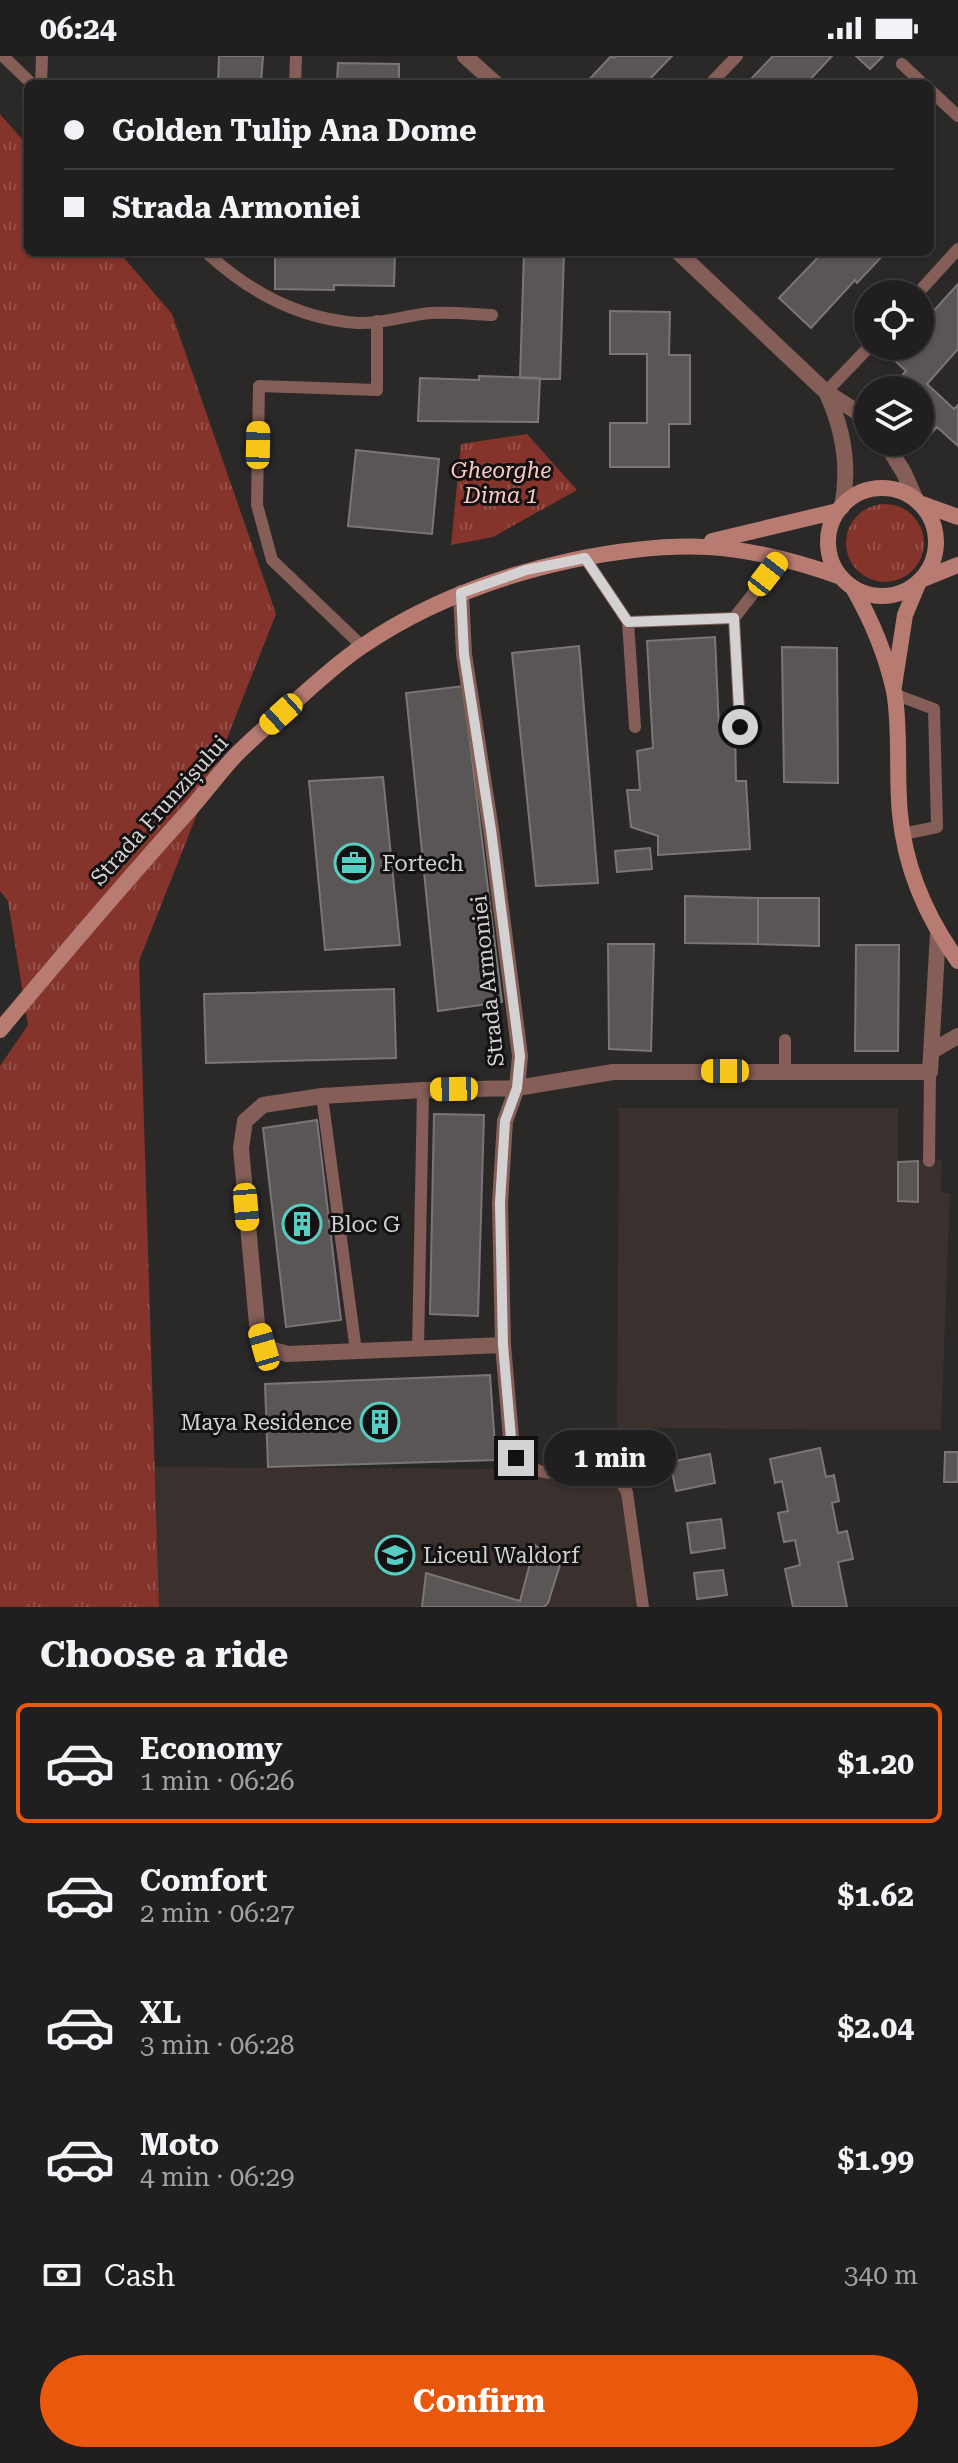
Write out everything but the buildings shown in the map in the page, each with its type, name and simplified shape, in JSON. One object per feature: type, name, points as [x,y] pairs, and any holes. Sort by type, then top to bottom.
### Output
[{"type":"main road","points":[[894,691],[871,621],[831,559],[828,539],[840,509],[855,495],[871,489],[899,491],[918,502],[958,517]]},
{"type":"main road","points":[[918,502],[931,519],[937,539],[933,561],[905,615],[894,691],[900,816],[921,896],[938,933],[958,961]]},
{"type":"main road","name":"Strada Frunzișului","points":[[0,1030],[234,757],[362,646],[461,593],[526,570],[619,550],[728,539],[840,509]]},
{"type":"main road","name":"Strada Frunzișului","points":[[690,545],[781,558],[847,582]]},
{"type":"main road","points":[[847,582],[866,594],[894,595],[958,565]]},
{"type":"street","points":[[465,56],[492,80]]},
{"type":"street","points":[[682,256],[826,392],[854,410]]},
{"type":"street","points":[[826,392],[837,415],[845,454],[847,472],[840,509]]},
{"type":"street","points":[[894,456],[918,502]]},
{"type":"street","name":"Strada Armoniei","points":[[461,593],[464,654],[491,830],[520,1056],[517,1088],[505,1121],[500,1203],[503,1345],[511,1438]]},
{"type":"street","points":[[503,1345],[287,1354],[264,1347],[257,1324],[241,1148],[245,1121],[263,1105],[322,1096],[517,1088],[613,1072],[930,1072],[938,933]]},
{"type":"street","points":[[932,1051],[958,1036]]},
{"type":"lane","points":[[3,56],[28,80]]},
{"type":"lane","points":[[41,80],[42,56]]},
{"type":"lane","points":[[295,80],[296,56]]},
{"type":"lane","points":[[714,80],[737,56]]},
{"type":"lane","points":[[902,64],[919,80]]},
{"type":"lane","points":[[934,94],[958,116]]},
{"type":"lane","points":[[930,280],[958,249]]},
{"type":"lane","points":[[210,256],[233,277],[264,297],[315,317],[361,323],[431,313],[492,315]]},
{"type":"lane","points":[[362,646],[272,560],[257,505],[259,386],[377,390],[377,321]]},
{"type":"lane","points":[[826,392],[857,360]]},
{"type":"lane","points":[[585,558],[628,622],[635,727]]},
{"type":"lane","points":[[740,727],[734,618],[781,558]]},
{"type":"lane","points":[[628,622],[734,618]]},
{"type":"lane","points":[[894,691],[934,709],[937,827],[903,834]]},
{"type":"lane","points":[[785,1040],[785,1072]]},
{"type":"lane","points":[[929,1161],[930,1072]]},
{"type":"lane","points":[[418,1349],[423,1090]]},
{"type":"lane","points":[[322,1096],[356,1351]]},
{"type":"lane","name":"Strada Armoniei","points":[[511,1438],[516,1458],[532,1469],[552,1473],[592,1469],[606,1472],[621,1481],[627,1492],[643,1607]]},
{"type":"shaded area","points":[[619,1108],[898,1108],[898,1161],[942,1160],[941,1193],[950,1193],[941,1430],[617,1428]]},
{"type":"shaded area","name":"Liceul Waldorf","points":[[155,1467],[532,1469],[621,1481],[640,1607],[159,1607]]},
{"type":"green space","points":[[0,114],[24,141],[24,256],[122,256],[172,314],[276,614],[139,961],[159,1607],[0,1607],[0,1066],[28,1025],[8,901],[0,891]]},
{"type":"green space","name":"Gheorghe Dima 1","points":[[527,434],[577,490],[493,537],[451,545],[461,444]]},
{"type":"green space","points":[[885,504],[900,507],[913,515],[921,528],[924,543],[921,558],[913,571],[900,579],[885,582],[870,579],[857,571],[849,558],[846,543],[849,528],[857,515],[870,507]]},
{"type":"place","name":"Fortech","points":[[354,863]]},
{"type":"place","name":"Bloc G","points":[[302,1224]]},
{"type":"place","name":"Maya Residence","points":[[380,1422]]},
{"type":"place","name":"Liceul Waldorf","points":[[395,1555]]},
{"type":"route","points":[[516,1458],[511,1438],[503,1345],[500,1203],[505,1121],[517,1088],[520,1056],[491,830],[464,654],[461,593],[526,570],[585,558],[628,622],[734,618],[740,727]]}]
